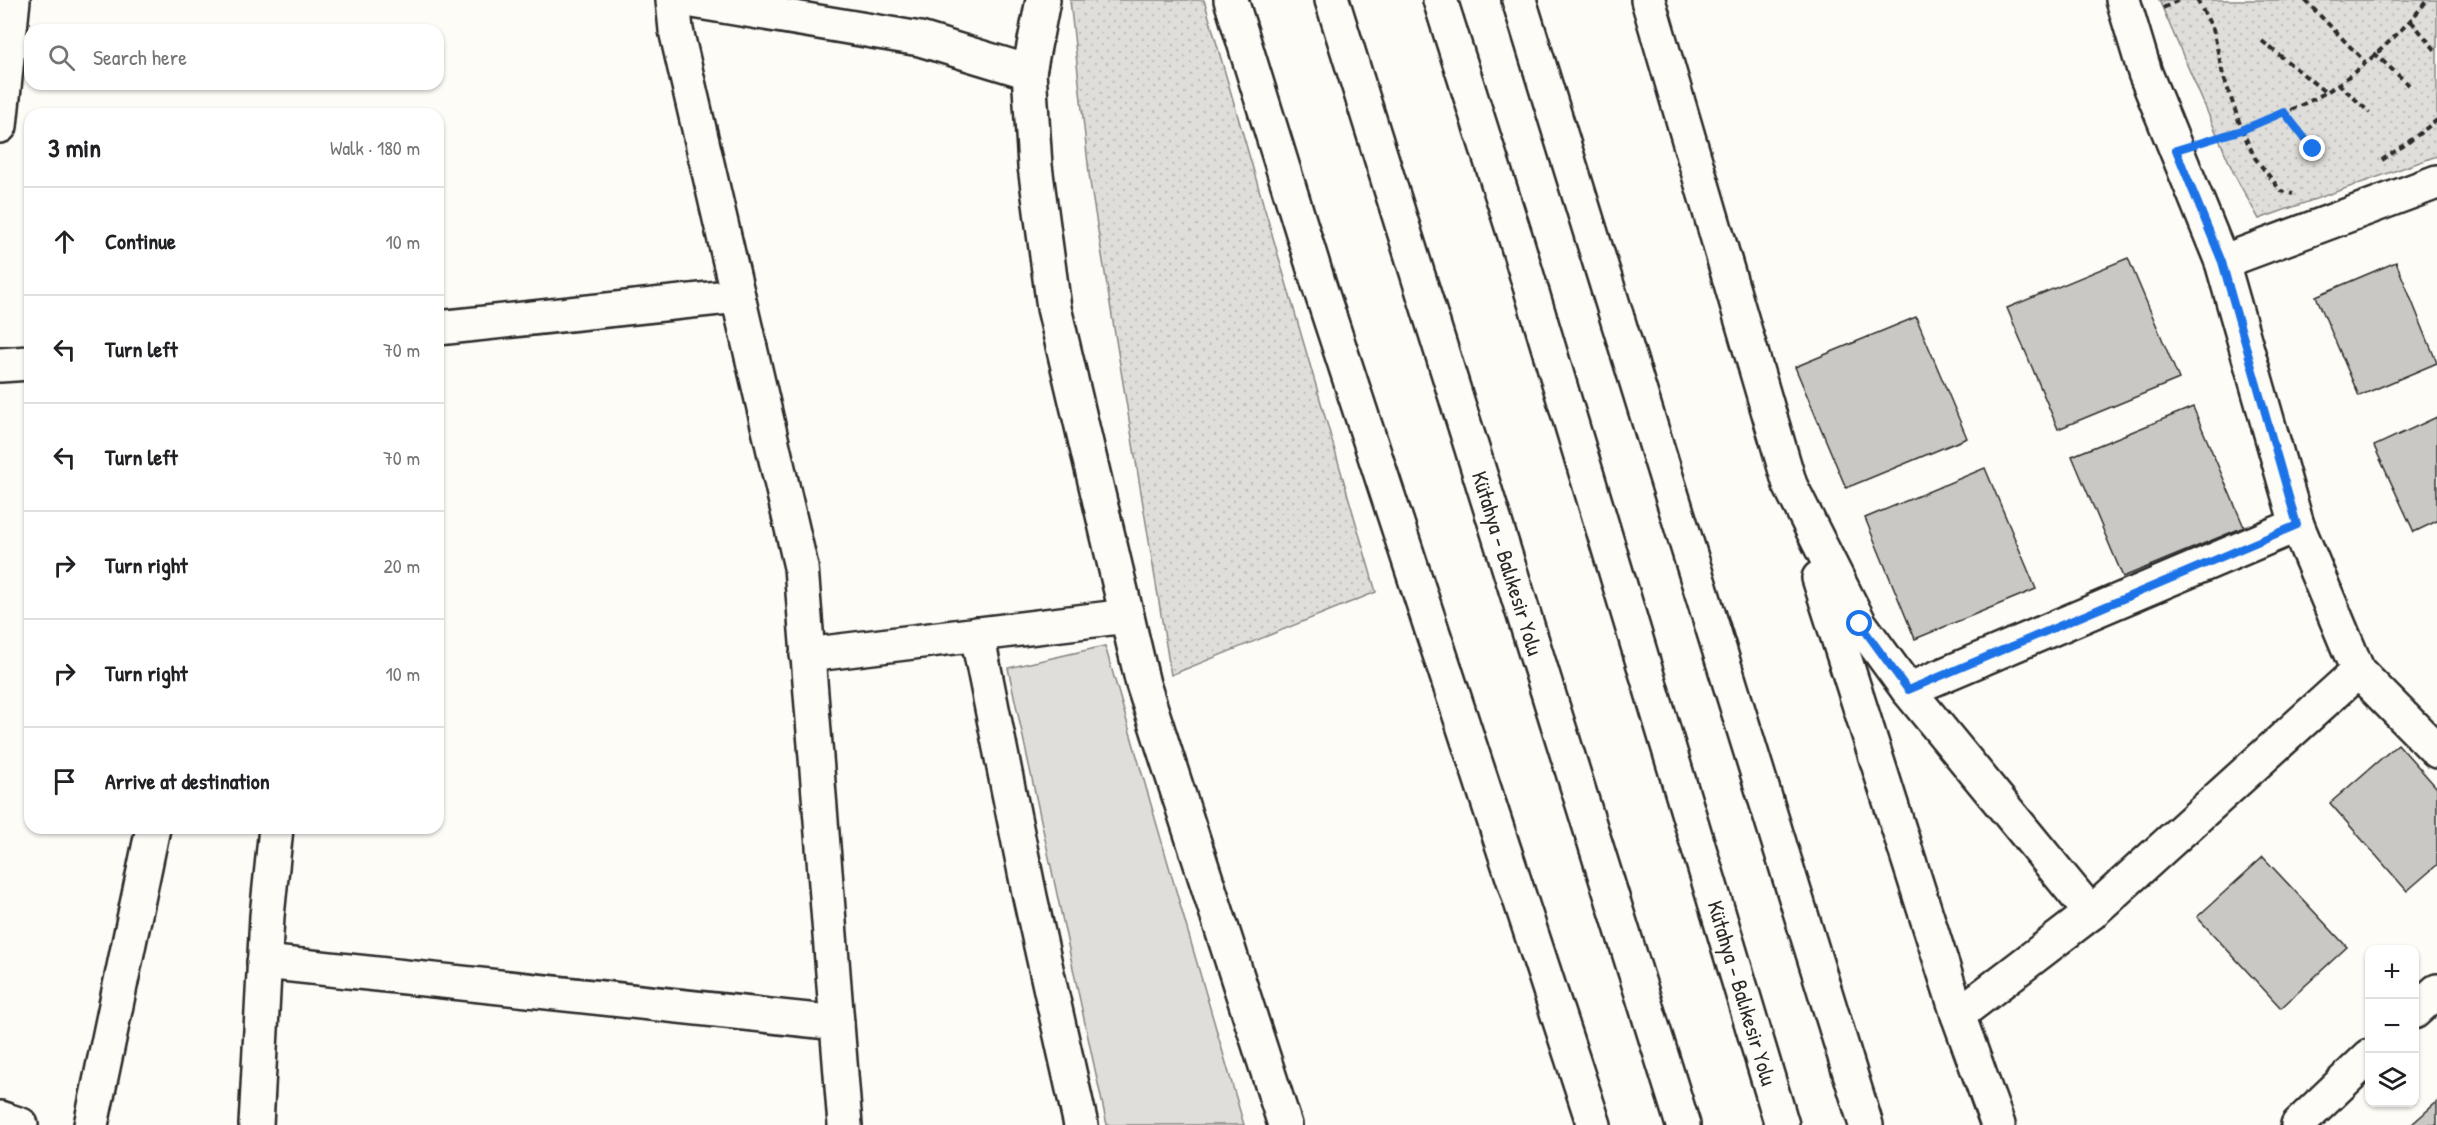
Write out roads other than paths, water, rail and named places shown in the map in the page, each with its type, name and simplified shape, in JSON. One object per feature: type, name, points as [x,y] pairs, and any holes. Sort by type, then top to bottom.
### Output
[{"type":"main road","points":[[0,126],[3,75],[13,0]]},
{"type":"main road","points":[[673,0],[676,30],[801,567],[845,1125]]},
{"type":"main road","points":[[687,0],[798,10],[920,39],[1029,72]]},
{"type":"main road","points":[[1043,0],[1029,72],[1035,166],[1054,308],[1143,684],[1285,1125]]},
{"type":"main road","points":[[1231,0],[1323,296],[1594,1125]]},
{"type":"main road","name":"Kütahya - Balıkesir Yolu","points":[[1332,0],[1683,1125]]},
{"type":"main road","name":"Kütahya - Balıkesir Yolu","points":[[1440,0],[1515,236],[1782,1125]]},
{"type":"main road","points":[[1519,0],[1866,1125]]},
{"type":"main road","points":[[1648,0],[1790,485],[1958,1015],[1998,1125]]},
{"type":"main road","points":[[2123,0],[2145,73],[2222,262],[2297,525],[2358,671],[2437,751]]},
{"type":"main road","points":[[2222,262],[2437,182]]},
{"type":"main road","points":[[444,327],[738,296]]},
{"type":"main road","points":[[0,365],[24,363]]},
{"type":"main road","points":[[1790,485],[1860,624],[1908,690],[2091,913]]},
{"type":"main road","points":[[1908,690],[2297,525]]},
{"type":"main road","points":[[807,655],[1127,616]]},
{"type":"main road","points":[[977,634],[1030,897],[1081,1125]]},
{"type":"main road","points":[[1958,1015],[2091,913],[2358,671]]},
{"type":"main road","points":[[91,1125],[152,834]]},
{"type":"main road","points":[[256,1125],[264,962],[275,834]]},
{"type":"main road","points":[[264,962],[837,1023]]},
{"type":"main road","points":[[2419,1008],[2437,991]]},
{"type":"main road","points":[[2298,1125],[2365,1061]]},
{"type":"main road","points":[[0,1118],[21,1125]]}]
